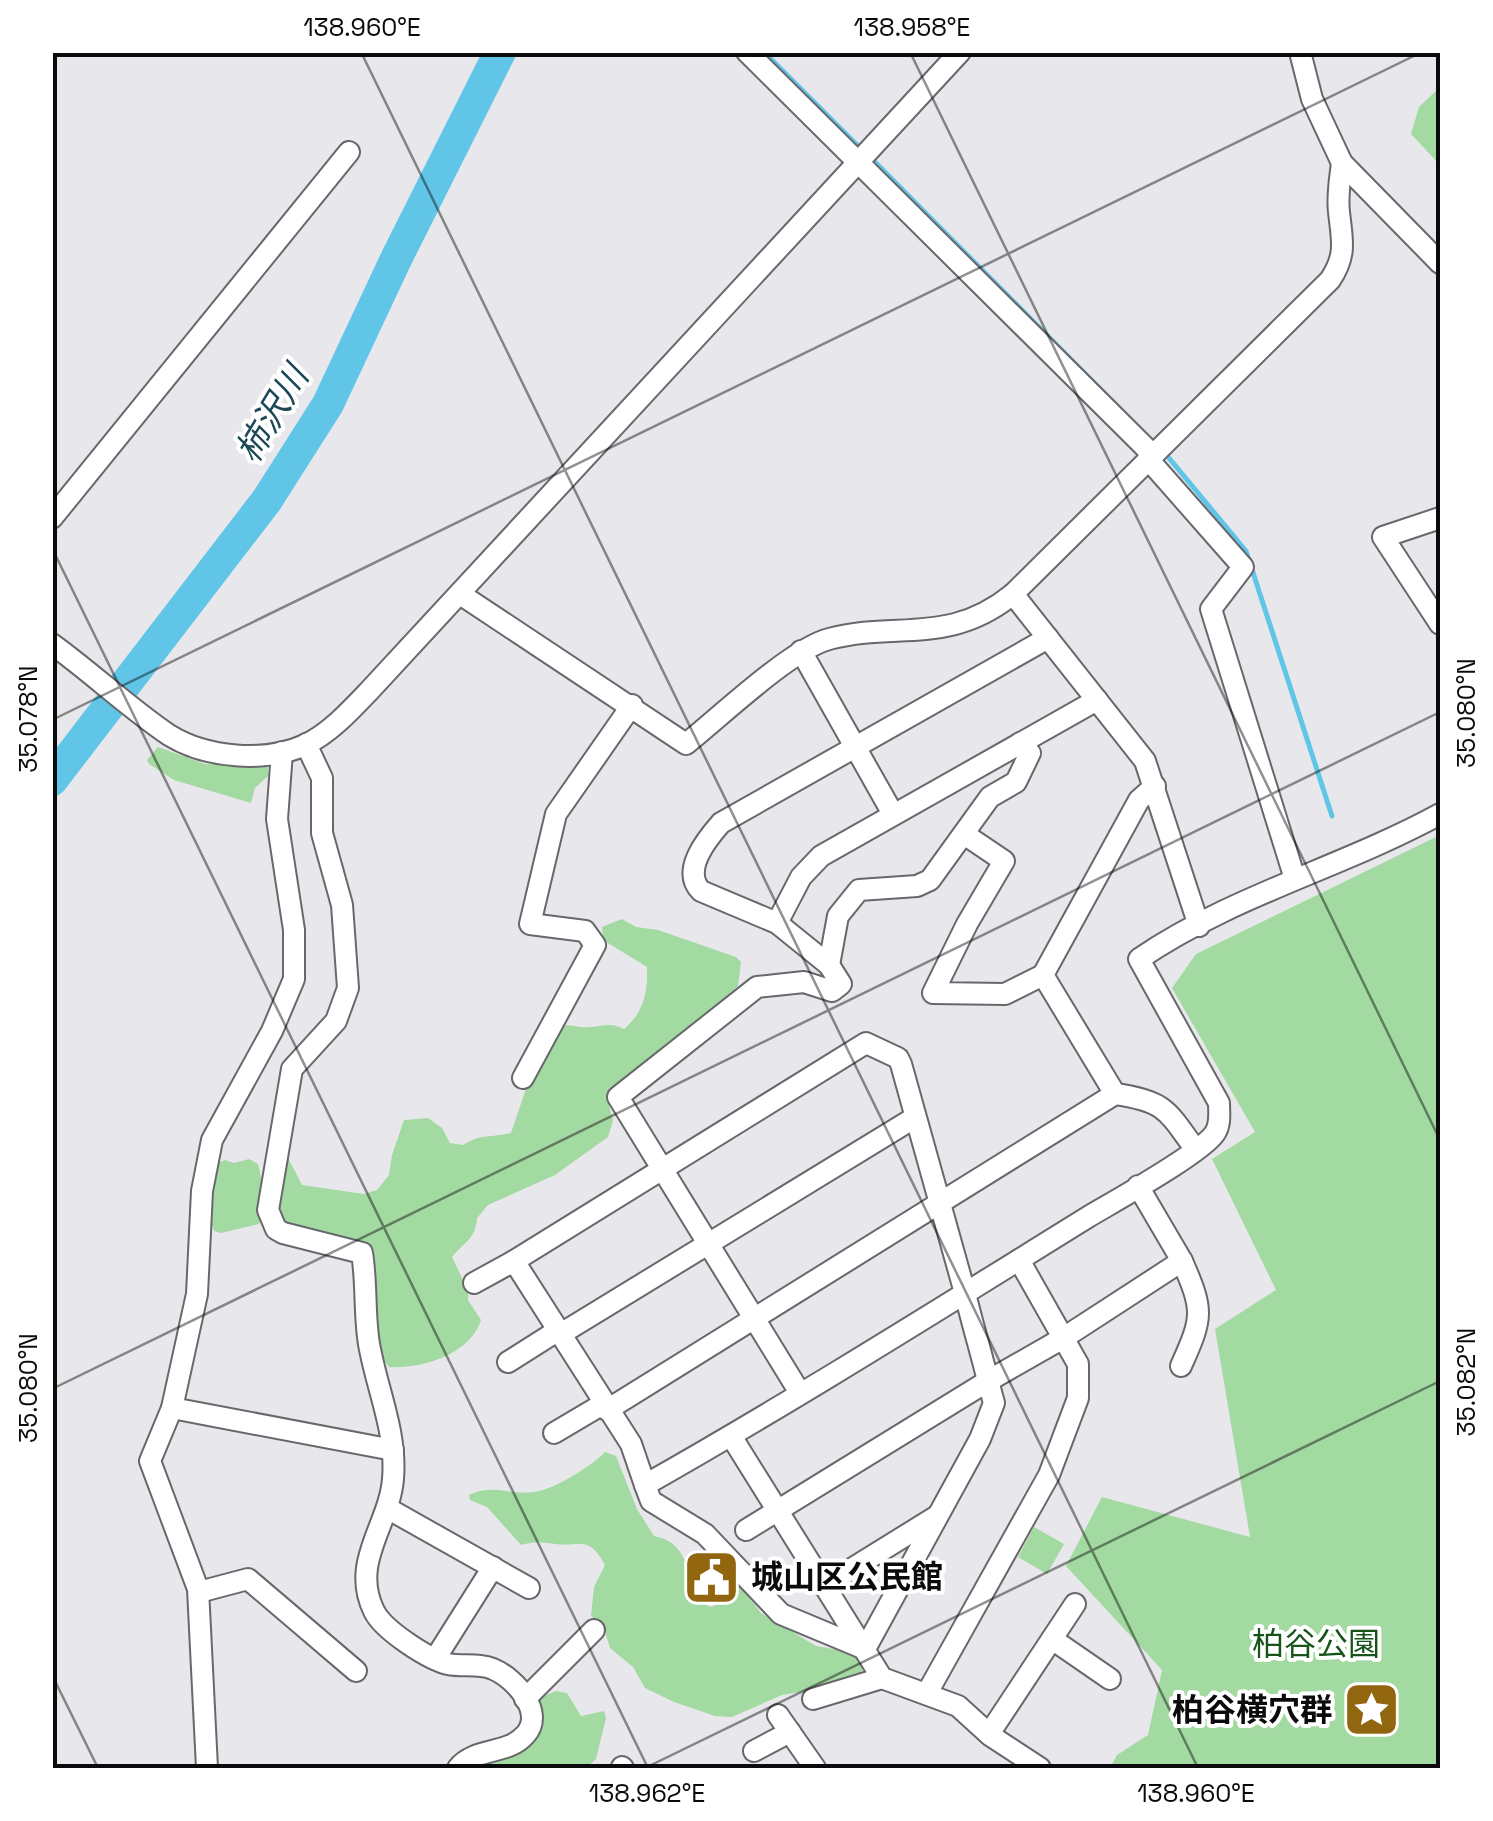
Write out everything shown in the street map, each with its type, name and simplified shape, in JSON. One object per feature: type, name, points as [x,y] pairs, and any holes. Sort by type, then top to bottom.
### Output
[{"type":"street","points":[[747,52],[1150,457],[1243,567],[1211,610],[1295,880]]},
{"type":"street","points":[[52,644],[171,736],[199,748],[226,754],[282,752],[306,744],[346,715],[960,52]]},
{"type":"street","points":[[1300,52],[1312,99],[1342,164],[1440,262]]},
{"type":"street","points":[[52,518],[349,152]]},
{"type":"street","points":[[460,594],[686,744],[801,651],[828,639],[939,629],[993,608],[1014,594],[1297,314],[1340,266],[1345,242],[1339,212],[1342,164]]},
{"type":"street","points":[[1440,518],[1383,537],[1440,624]]},
{"type":"street","points":[[1014,594],[1141,754],[1155,786],[1199,926]]},
{"type":"street","points":[[800,1392],[618,1097],[757,987],[804,982],[826,990],[837,989],[841,984],[829,966],[777,924],[701,891],[692,877],[695,864],[721,823],[1048,638]]},
{"type":"street","points":[[801,651],[894,814]]},
{"type":"street","points":[[777,924],[809,866],[1096,700]]},
{"type":"street","points":[[523,1078],[595,945],[586,932],[530,924],[556,814],[632,705]]},
{"type":"street","points":[[829,966],[835,924],[851,897],[859,890],[924,884],[990,797],[1016,782],[1030,752],[1020,743]]},
{"type":"street","points":[[306,744],[322,778],[322,834],[342,905],[348,988],[336,1021],[292,1068],[268,1210],[283,1234],[362,1253],[369,1347],[393,1450],[388,1508],[366,1563],[374,1611],[392,1632],[436,1659],[496,1670],[514,1683],[533,1717],[525,1736],[517,1742],[477,1754],[458,1768]]},
{"type":"street","points":[[207,1768],[199,1592],[150,1461],[172,1408],[197,1294],[202,1191],[212,1140],[280,1015],[294,978],[294,930],[277,820],[282,752]]},
{"type":"street","points":[[964,834],[1004,862],[966,924],[934,994],[1011,993],[1043,976],[1128,817],[1146,791],[1155,786]]},
{"type":"street","points":[[645,1485],[1195,1150],[1214,1133],[1220,1118],[1219,1103],[1140,959],[1295,880],[1437,823]]},
{"type":"street","points":[[1043,976],[1114,1094]]},
{"type":"street","points":[[474,1283],[866,1044],[898,1058],[994,1403],[980,1438],[865,1650]]},
{"type":"street","points":[[554,1434],[754,1320],[1114,1094],[1157,1102],[1195,1150]]},
{"type":"street","points":[[508,1362],[914,1118]]},
{"type":"street","points":[[1138,1186],[1182,1262],[1198,1299],[1199,1327],[1182,1366]]},
{"type":"street","points":[[927,1693],[1048,1476],[1078,1398],[1078,1364],[1019,1260]]},
{"type":"street","points":[[514,1261],[631,1444],[651,1501],[705,1534],[781,1614],[865,1650]]},
{"type":"street","points":[[746,1530],[1182,1262]]},
{"type":"street","points":[[172,1408],[393,1450]]},
{"type":"street","points":[[731,1436],[882,1678],[958,1706],[1036,1768]]},
{"type":"street","points":[[388,1508],[529,1588]]},
{"type":"street","points":[[824,1586],[939,1515]]},
{"type":"street","points":[[436,1659],[492,1567]]},
{"type":"street","points":[[199,1592],[248,1579],[356,1671]]},
{"type":"street","points":[[989,1734],[1075,1604]]},
{"type":"street","points":[[525,1698],[594,1630]]},
{"type":"street","points":[[1052,1639],[1110,1679]]},
{"type":"street","points":[[813,1699],[882,1678]]},
{"type":"street","points":[[754,1751],[784,1724],[815,1768]]},
{"type":"green space","points":[[1440,87],[1440,165],[1411,134],[1419,107]]},
{"type":"green space","points":[[158,747],[205,764],[267,765],[269,775],[255,788],[251,803],[174,780],[147,760]]},
{"type":"green space","name":"柏谷公園","points":[[1440,835],[1440,1768],[1110,1768],[1117,1755],[1148,1735],[1162,1670],[1066,1566],[1102,1497],[1250,1537],[1215,1329],[1276,1290],[1212,1159],[1255,1132],[1172,988],[1196,954]]},
{"type":"green space","points":[[622,919],[636,927],[658,930],[736,957],[741,962],[738,986],[673,1045],[643,1062],[608,1101],[613,1121],[608,1137],[555,1175],[488,1205],[477,1218],[472,1236],[452,1257],[468,1291],[468,1300],[481,1320],[466,1342],[429,1362],[389,1367],[377,1335],[373,1270],[281,1225],[274,1213],[286,1154],[302,1185],[364,1194],[377,1190],[389,1175],[404,1120],[428,1118],[442,1128],[450,1143],[463,1145],[481,1137],[511,1133],[530,1077],[556,1027],[611,1025],[624,1029],[640,1009],[647,967],[603,940],[602,927]]},
{"type":"green space","points":[[249,1159],[258,1164],[263,1187],[265,1202],[259,1224],[221,1233],[214,1231],[210,1206],[217,1163]]},
{"type":"green space","points":[[605,1452],[616,1456],[637,1509],[654,1536],[665,1539],[680,1552],[698,1601],[711,1607],[725,1601],[737,1581],[761,1613],[816,1646],[852,1652],[862,1658],[862,1674],[782,1695],[732,1717],[715,1716],[645,1688],[633,1667],[610,1648],[603,1625],[591,1616],[594,1587],[605,1565],[594,1549],[584,1544],[521,1545],[487,1507],[470,1500],[469,1495],[487,1490],[542,1490],[572,1476]]},
{"type":"green space","points":[[1034,1527],[1064,1544],[1047,1574],[1018,1557]]},
{"type":"green space","points":[[556,1691],[567,1693],[581,1716],[604,1711],[606,1718],[596,1759],[586,1768],[466,1768],[521,1751],[540,1731],[539,1698]]},
{"type":"waterway","name":"柿沢川","points":[[52,780],[267,500],[328,404],[500,52]]},
{"type":"waterway","points":[[764,52],[863,151]]},
{"type":"waterway","points":[[871,158],[1124,413]]},
{"type":"waterway","points":[[1164,452],[1246,551],[1332,816]]},
{"type":"place","name":"城山区公民館","points":[[712,1577]]},
{"type":"place","name":"柏谷横穴群","points":[[1371,1710]]}]
